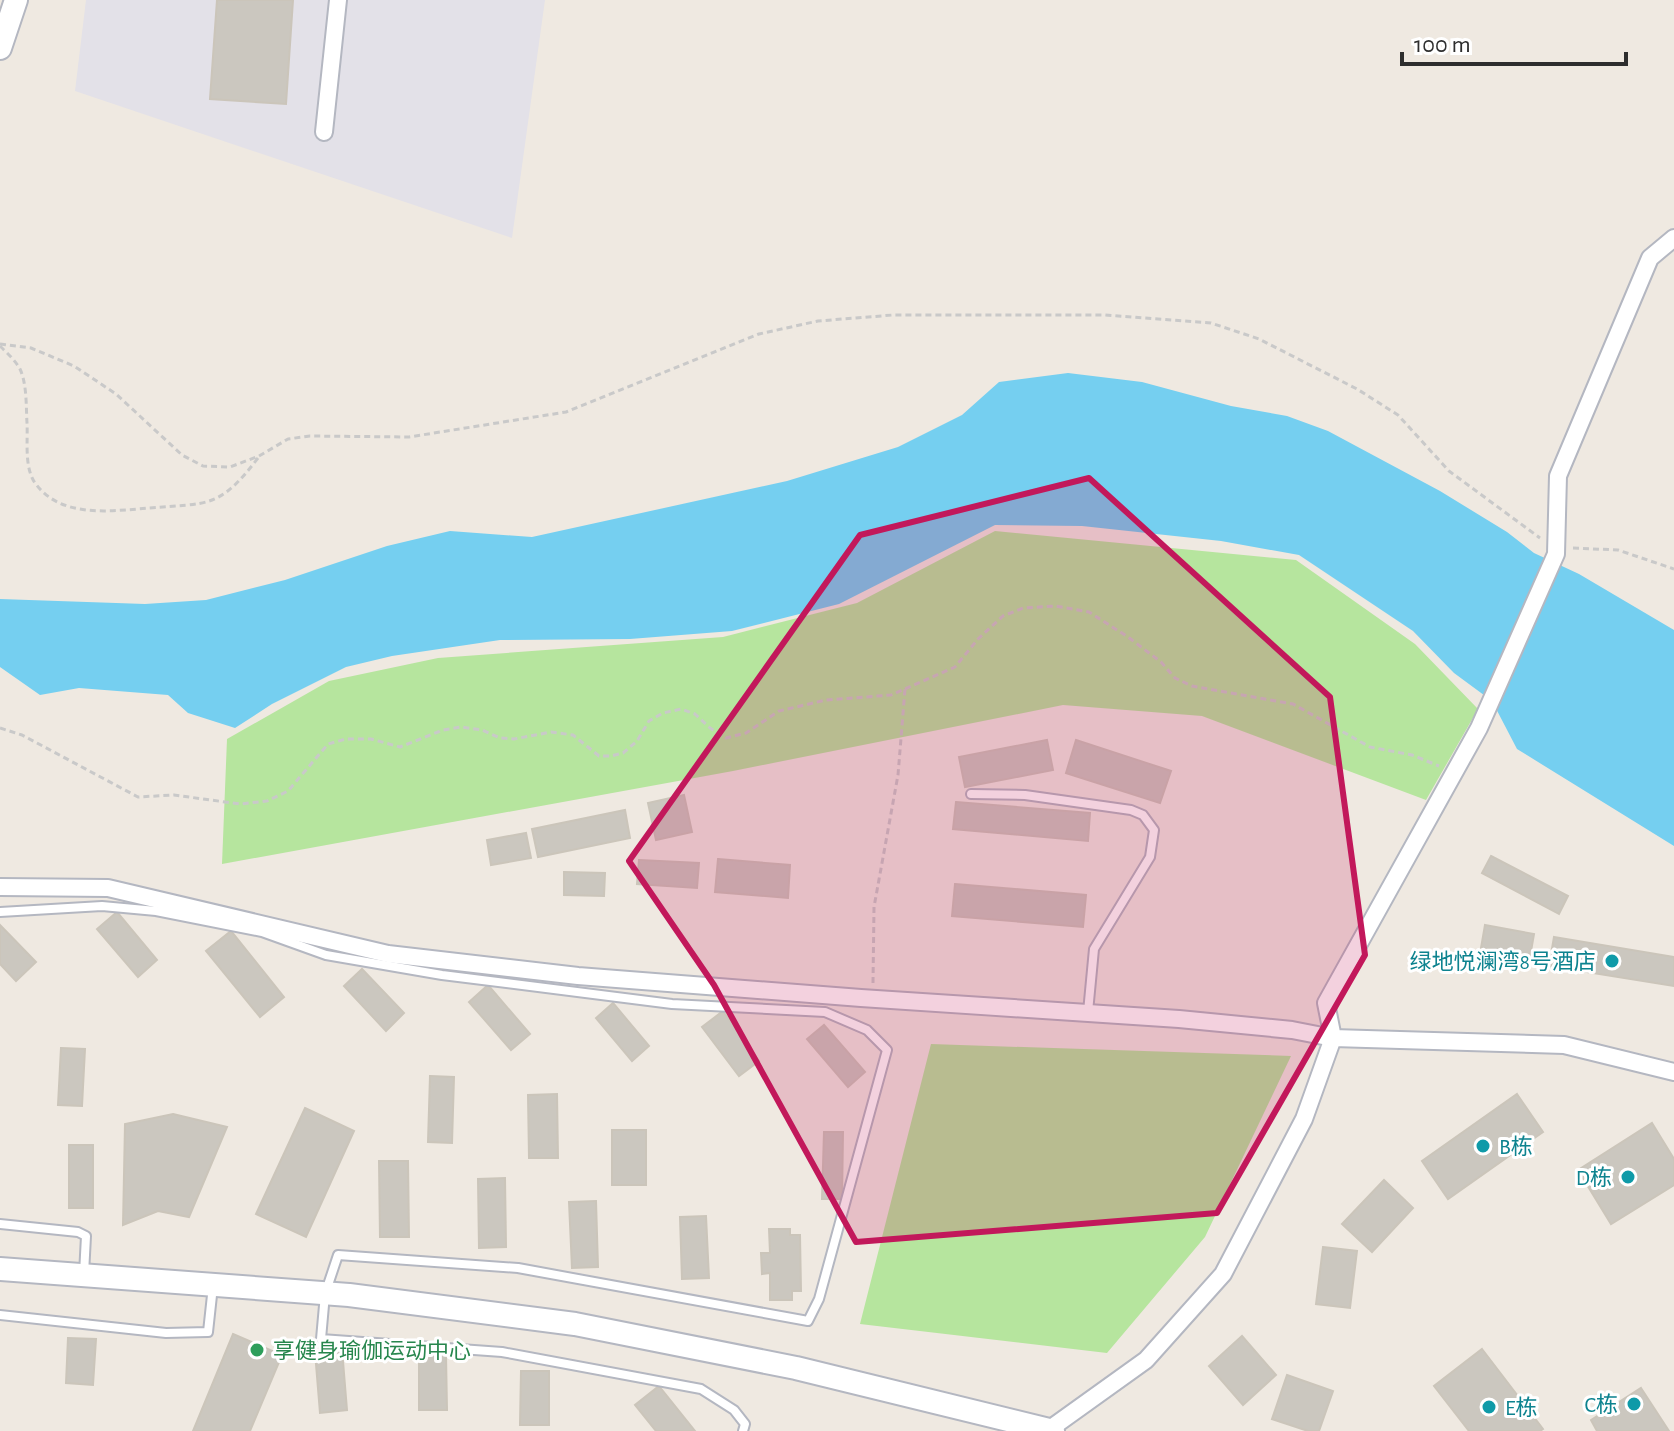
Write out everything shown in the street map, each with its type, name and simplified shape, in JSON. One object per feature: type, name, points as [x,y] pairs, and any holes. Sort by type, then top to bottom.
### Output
[{"type":"street","points":[[0,48],[16,0]]},
{"type":"street","points":[[324,132],[338,0]]},
{"type":"street","points":[[0,1269],[325,1294],[575,1324],[796,1368],[1050,1431],[1146,1360],[1223,1274],[1304,1119],[1333,1038],[1326,1003],[1479,728],[1556,554],[1558,476],[1650,258],[1674,238]]},
{"type":"street","points":[[0,887],[108,888],[388,954],[578,976],[1088,1013],[1292,1030],[1333,1038],[1564,1045],[1674,1072]]},
{"type":"lane","points":[[971,794],[1025,795],[1131,810],[1143,815],[1154,830],[1150,857],[1094,949],[1088,1013]]},
{"type":"lane","points":[[0,912],[102,906],[156,911],[262,932],[326,955],[442,975],[672,1004],[825,1012],[867,1030],[887,1050],[819,1299],[808,1321],[518,1268],[375,1257],[338,1255],[325,1294],[321,1339],[502,1352],[701,1389],[734,1410],[745,1424],[743,1431]]},
{"type":"lane","points":[[0,1224],[78,1232],[86,1236],[84,1275]]},
{"type":"lane","points":[[0,1315],[166,1333],[208,1332],[213,1285]]},
{"type":"path","points":[[0,345],[31,348],[74,366],[116,394],[182,455],[203,466],[230,467],[259,456],[288,439],[310,436],[409,437],[566,412],[759,334],[818,321],[893,315],[1104,315],[1211,323],[1259,339],[1357,389],[1398,415],[1449,471],[1494,507],[1556,548],[1618,550],[1674,569]]},
{"type":"path","points":[[0,345],[21,371],[29,464],[35,482],[69,507],[114,511],[218,500],[237,485],[259,456]]},
{"type":"path","points":[[0,728],[22,735],[138,797],[174,795],[240,804],[267,801],[288,791],[328,744],[346,739],[371,739],[400,747],[443,730],[461,727],[514,739],[551,732],[573,735],[599,756],[611,756],[623,753],[637,741],[649,721],[663,713],[681,709],[695,714],[726,738],[746,733],[779,711],[826,700],[891,695],[955,667],[978,639],[1003,616],[1023,608],[1055,606],[1089,612],[1161,662],[1175,678],[1192,686],[1293,704],[1370,747],[1412,755],[1440,767]]},
{"type":"path","points":[[873,999],[874,907],[898,775],[905,689]]},
{"type":"highlighted area","points":[[1089,478],[1330,697],[1365,955],[1217,1213],[856,1242],[714,985],[629,861],[860,535]]},
{"type":"shaded area","points":[[86,0],[545,0],[512,238],[75,91]]},
{"type":"green space","points":[[995,531],[1296,560],[1415,644],[1478,709],[1426,800],[1202,716],[1063,705],[733,771],[222,864],[227,739],[329,681],[438,658],[723,637],[857,603]]},
{"type":"green space","points":[[931,1044],[1291,1056],[1205,1237],[1107,1353],[860,1324]]},
{"type":"water","points":[[1068,373],[1142,382],[1231,406],[1287,416],[1328,431],[1440,491],[1507,532],[1534,553],[1579,574],[1674,630],[1674,846],[1517,749],[1492,701],[1454,673],[1413,631],[1299,555],[1221,541],[1082,526],[995,525],[839,604],[732,631],[630,639],[500,640],[392,656],[346,667],[272,704],[235,728],[188,713],[168,695],[79,688],[40,695],[0,667],[0,599],[145,604],[206,600],[285,580],[387,546],[450,531],[532,537],[787,481],[898,447],[962,415],[999,382]]},
{"type":"building","points":[[217,0],[293,0],[286,104],[210,99]]},
{"type":"building","points":[[1047,740],[1053,770],[965,787],[959,757]]},
{"type":"building","points":[[1076,740],[1171,771],[1160,803],[1066,773]]},
{"type":"building","points":[[684,795],[692,832],[656,840],[648,803]]},
{"type":"building","points":[[956,802],[1090,813],[1088,841],[953,829]]},
{"type":"building","points":[[625,810],[630,838],[538,857],[532,829]]},
{"type":"building","points":[[526,833],[531,858],[491,865],[487,840]]},
{"type":"building","points":[[1491,856],[1568,896],[1559,914],[1482,873]]},
{"type":"building","points":[[718,859],[790,865],[788,898],[715,892]]},
{"type":"building","points":[[639,860],[699,863],[697,888],[637,884]]},
{"type":"building","points":[[564,872],[605,873],[604,896],[564,895]]},
{"type":"building","points":[[955,884],[1086,895],[1083,927],[952,916]]},
{"type":"building","points":[[117,912],[157,960],[138,977],[97,929]]},
{"type":"building","points":[[0,925],[36,962],[16,981],[0,964]]},
{"type":"building","points":[[1485,925],[1534,934],[1530,957],[1481,948]]},
{"type":"building","points":[[231,931],[284,997],[260,1017],[206,951]]},
{"type":"building","name":"绿地悦澜湾8号酒店","points":[[1554,937],[1674,957],[1674,986],[1549,966]]},
{"type":"building","points":[[362,969],[404,1013],[386,1031],[344,986]]},
{"type":"building","points":[[488,985],[530,1034],[511,1050],[469,1002]]},
{"type":"building","points":[[613,1003],[649,1046],[632,1061],[596,1018]]},
{"type":"building","points":[[723,1011],[759,1061],[739,1076],[702,1027]]},
{"type":"building","points":[[824,1025],[865,1072],[848,1087],[807,1039]]},
{"type":"building","points":[[61,1048],[85,1049],[82,1106],[58,1105]]},
{"type":"building","points":[[430,1076],[454,1077],[452,1143],[428,1142]]},
{"type":"building","points":[[557,1094],[558,1158],[529,1158],[528,1095]]},
{"type":"building","name":"B栋","points":[[1517,1094],[1543,1132],[1448,1199],[1422,1161]]},
{"type":"building","points":[[305,1108],[354,1131],[306,1237],[256,1214]]},
{"type":"building","points":[[173,1114],[227,1127],[189,1217],[158,1211],[123,1225],[125,1124]]},
{"type":"building","name":"D栋","points":[[1652,1123],[1674,1159],[1674,1185],[1611,1224],[1578,1170]]},
{"type":"building","points":[[612,1130],[646,1130],[646,1185],[612,1185]]},
{"type":"building","points":[[824,1132],[843,1132],[842,1199],[822,1199]]},
{"type":"building","points":[[69,1145],[93,1145],[93,1208],[69,1208]]},
{"type":"building","points":[[379,1161],[408,1161],[409,1237],[380,1237]]},
{"type":"building","points":[[505,1178],[506,1247],[479,1248],[478,1179]]},
{"type":"building","points":[[1384,1180],[1413,1208],[1372,1252],[1342,1224]]},
{"type":"building","points":[[596,1201],[598,1267],[572,1268],[569,1202]]},
{"type":"building","points":[[706,1216],[709,1278],[682,1279],[680,1217]]},
{"type":"building","points":[[769,1229],[790,1229],[790,1235],[800,1235],[801,1291],[792,1291],[792,1300],[770,1300],[770,1273],[762,1274],[761,1253],[770,1253]]},
{"type":"building","points":[[1323,1247],[1357,1251],[1350,1308],[1316,1304]]},
{"type":"building","points":[[233,1334],[282,1355],[250,1431],[193,1431]]},
{"type":"building","points":[[1242,1336],[1276,1375],[1243,1405],[1209,1366]]},
{"type":"building","points":[[68,1338],[96,1339],[93,1385],[66,1383]]},
{"type":"building","points":[[342,1349],[347,1410],[320,1413],[315,1352]]},
{"type":"building","name":"E栋","points":[[1482,1349],[1543,1429],[1469,1431],[1434,1386]]},
{"type":"building","points":[[419,1355],[446,1355],[447,1410],[419,1410]]},
{"type":"building","points":[[521,1371],[549,1371],[549,1425],[520,1425]]},
{"type":"building","points":[[1287,1375],[1333,1391],[1319,1431],[1308,1431],[1272,1419]]},
{"type":"building","points":[[659,1386],[695,1431],[656,1431],[635,1405]]},
{"type":"building","name":"C栋","points":[[1641,1388],[1669,1431],[1597,1431],[1591,1420]]},
{"type":"place","name":"绿地悦澜湾8号酒店","points":[[1612,961]]},
{"type":"place","name":"B栋","points":[[1483,1146]]},
{"type":"place","name":"D栋","points":[[1628,1177]]},
{"type":"place","name":"享健身瑜伽运动中心","points":[[257,1350]]},
{"type":"place","name":"C栋","points":[[1634,1404]]},
{"type":"place","name":"E栋","points":[[1489,1407]]}]
